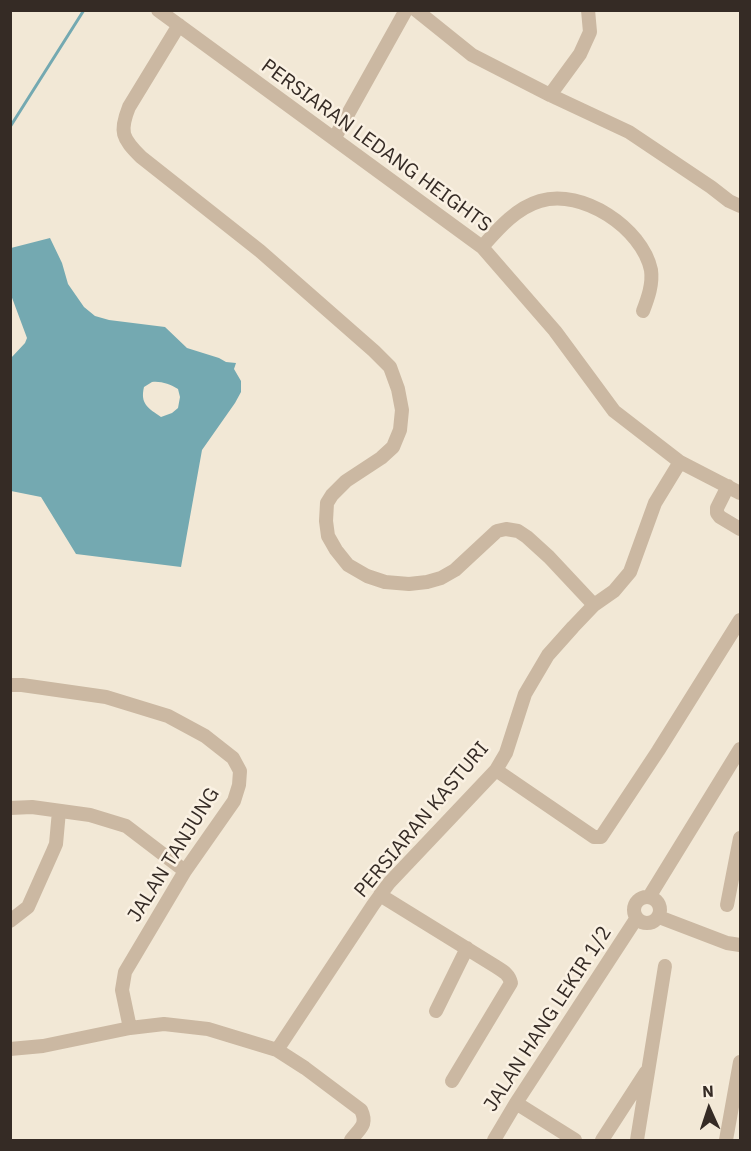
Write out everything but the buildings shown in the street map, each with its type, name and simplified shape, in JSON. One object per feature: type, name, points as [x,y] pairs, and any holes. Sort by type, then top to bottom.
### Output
[{"type":"street","name":"PERSIARAN LEDANG HEIGHTS","points":[[158,10],[482,247],[555,331],[614,411],[680,462],[741,493]]},
{"type":"street","points":[[334,139],[406,10]]},
{"type":"street","points":[[416,10],[472,55],[629,132],[711,186],[729,201],[741,206]]},
{"type":"street","points":[[550,95],[580,54],[590,32],[588,10]]},
{"type":"street","points":[[179,25],[129,107],[123,121],[123,134],[128,144],[141,157],[260,250],[374,351],[390,367],[399,389],[402,410],[400,430],[393,447],[381,458],[346,481],[327,503],[328,536],[336,550],[348,565],[367,576],[385,582],[409,584],[441,578],[454,570],[497,531],[506,529],[518,531],[549,557],[594,605]]},
{"type":"street","points":[[482,247],[497,230],[520,211],[540,201],[560,199],[581,202],[601,211],[625,227],[642,249],[651,271],[650,295],[643,311]]},
{"type":"street","name":"PERSIARAN KASTURI","points":[[277,1050],[389,883],[495,770],[506,753],[525,694],[548,655],[594,605],[614,591],[630,572],[655,503],[680,462]]},
{"type":"street","points":[[728,486],[717,508],[717,513],[741,529]]},
{"type":"street","points":[[495,770],[594,837],[601,837],[741,620]]},
{"type":"street","name":"JALAN TANJUNG","points":[[10,685],[106,697],[168,716],[205,736],[233,758],[240,771],[234,801],[185,871],[125,972],[122,990],[130,1028]]},
{"type":"street","points":[[649,897],[740,751]]},
{"type":"street","points":[[10,808],[27,807],[90,815],[126,826],[185,871]]},
{"type":"street","points":[[10,921],[28,907],[50,860],[56,844],[59,811]]},
{"type":"street","points":[[727,905],[741,838]]},
{"type":"street","points":[[380,895],[507,973],[510,978],[511,983],[452,1082]]},
{"type":"street","points":[[649,897],[659,904],[660,913],[656,920],[648,924],[636,919],[633,910],[640,898],[649,897]]},
{"type":"street","points":[[659,917],[727,943],[741,945]]},
{"type":"street","name":"JALAN HANG LEKIR 1/2","points":[[494,1140],[636,919]]},
{"type":"street","points":[[436,1011],[467,948]]},
{"type":"street","points":[[637,1140],[665,966]]},
{"type":"street","points":[[10,1049],[44,1046],[130,1028],[164,1024],[208,1029],[277,1050],[361,1110],[365,1118],[351,1140]]},
{"type":"street","points":[[726,1140],[741,1062]]},
{"type":"street","points":[[602,1140],[650,1065]]},
{"type":"street","points":[[516,1103],[575,1140]]},
{"type":"water","points":[[50,238],[62,263],[68,284],[84,307],[95,316],[165,327],[187,348],[226,362],[236,363],[234,369],[241,381],[241,392],[202,450],[181,567],[76,554],[41,497],[11,491],[11,358],[27,338],[11,295],[11,248]],"holes":[[[155,382],[165,383],[178,389],[180,397],[178,408],[161,417],[149,408],[143,398],[144,387]]]},
{"type":"waterway","points":[[10,127],[84,10]]}]
